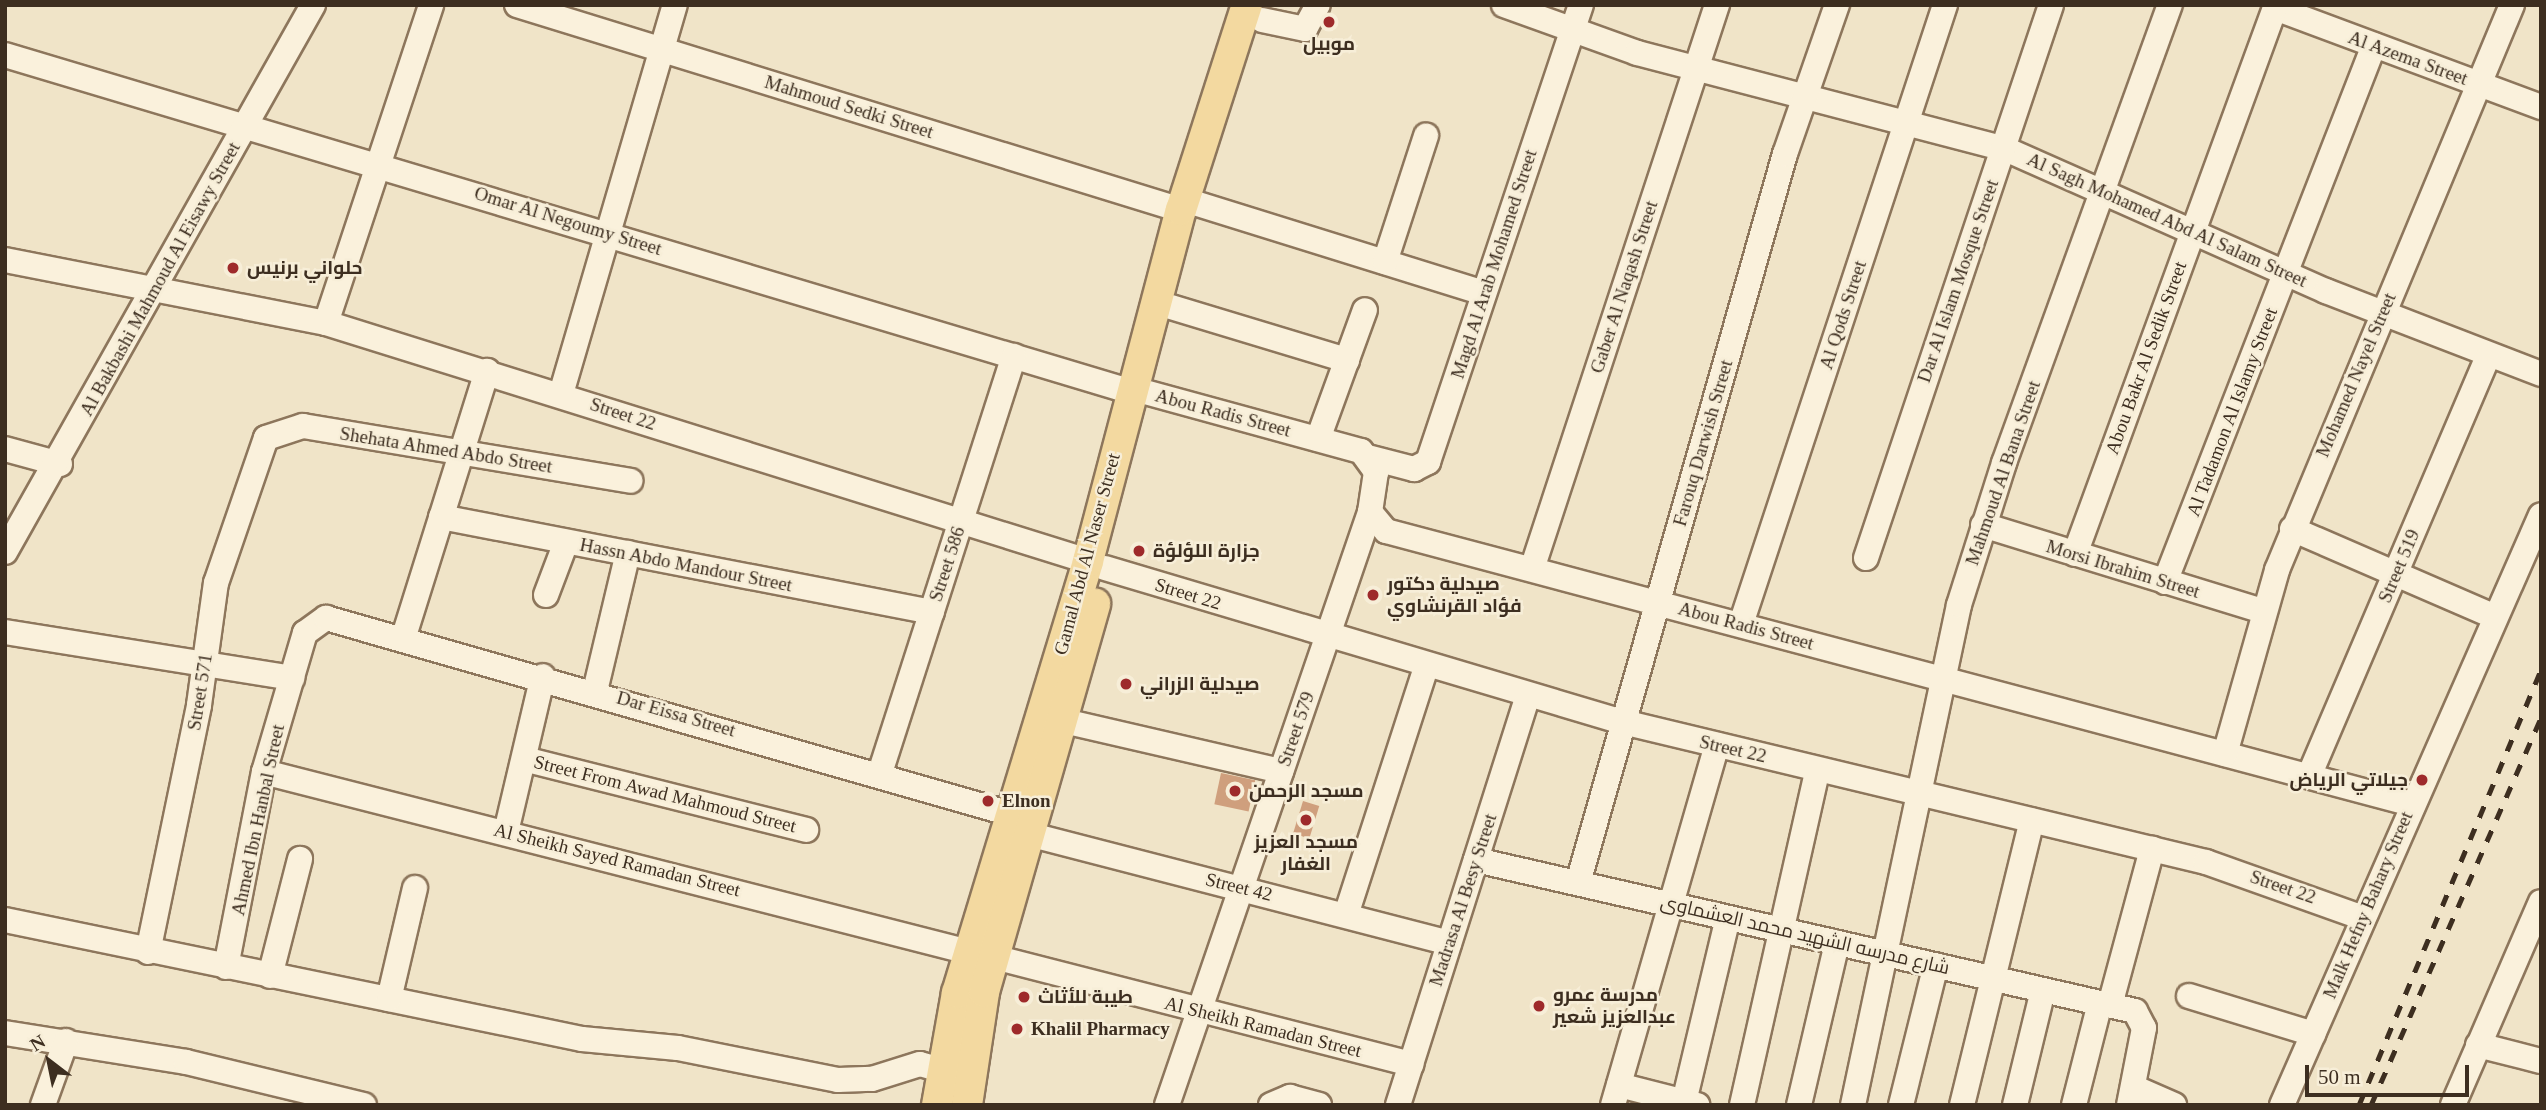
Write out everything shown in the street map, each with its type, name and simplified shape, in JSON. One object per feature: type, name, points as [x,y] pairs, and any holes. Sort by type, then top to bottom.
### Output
[{"type":"main road","name":"Gamal Abd Al Naser Street","points":[[1020,824],[1064,721],[1137,391],[1190,205],[1253,9]]},
{"type":"main road","name":"Gamal Abd Al Naser Street","points":[[1137,391],[1171,307],[1190,205]]},
{"type":"main road","name":"Gamal Abd Al Naser Street","points":[[937,1105],[941,1070],[982,954],[1097,564]]},
{"type":"main road","name":"Gamal Abd Al Naser Street","points":[[970,1104],[982,954]]},
{"type":"street","name":"Al Bakbashi Mahmoud Al Eisawy Street","points":[[5,552],[60,464],[244,125],[313,5]]},
{"type":"street","points":[[326,323],[431,5]]},
{"type":"street","name":"Mahmoud Sedki Street","points":[[517,5],[1484,293]]},
{"type":"street","points":[[561,394],[674,5]]},
{"type":"street","points":[[1253,9],[1305,29],[1318,5]]},
{"type":"street","name":"Al Sagh Mohamed Abd Al Salam Street","points":[[1504,5],[1577,16],[1637,53],[1907,120],[2003,148],[2106,189],[2286,273],[2382,314],[2541,374]]},
{"type":"street","name":"Gaber Al Naqash Street","points":[[1532,569],[1717,5]]},
{"type":"street","name":"Farouq Darwish Street","points":[[1577,883],[1805,94],[1837,5]]},
{"type":"street","name":"Al Qods Street","points":[[1741,624],[1945,5]]},
{"type":"street","name":"Dar Al Islam Mosque Street","points":[[1866,558],[2051,5]]},
{"type":"street","name":"Mahmoud Al Bana Street","points":[[1853,1105],[1944,680],[1983,525],[2170,5]]},
{"type":"street","name":"Mohamed Nayel Street","points":[[2225,754],[2263,611],[2292,530],[2512,5]]},
{"type":"street","name":"Al Azema Street","points":[[2275,7],[2541,107]]},
{"type":"street","name":"Abou Bakr Al Sedik Street","points":[[2075,554],[2275,7]]},
{"type":"street","name":"Magd Al Arab Mohamed Street","points":[[1368,457],[1414,469],[1428,462],[1577,16]]},
{"type":"street","name":"Al Tadamon Al Islamy Street","points":[[2165,582],[2374,45]]},
{"type":"street","name":"Omar Al Negoumy Street","points":[[5,55],[1137,391]]},
{"type":"street","points":[[1385,262],[1426,136]]},
{"type":"street","name":"Street 22","points":[[5,260],[153,292],[326,323],[487,370],[960,523],[1426,668],[1623,722],[2259,877],[2363,918]]},
{"type":"street","points":[[1171,307],[1347,360]]},
{"type":"street","points":[[1318,439],[1365,310]]},
{"type":"street","name":"Street 519","points":[[2309,776],[2490,355]]},
{"type":"street","name":"Street 586","points":[[880,773],[1014,356]]},
{"type":"street","points":[[404,636],[487,370]]},
{"type":"street","name":"Abou Radis Street","points":[[1137,391],[1318,439],[1368,457]]},
{"type":"street","name":"Shehata Ahmed Abdo Street","points":[[265,438],[303,426],[629,481]]},
{"type":"street","name":"Street 571","points":[[148,952],[205,664],[222,561],[265,438]]},
{"type":"street","points":[[5,449],[60,464]]},
{"type":"street","points":[[1368,457],[1377,481],[1370,512]]},
{"type":"street","name":"Abou Radis Street","points":[[1370,512],[1387,531],[2412,804]]},
{"type":"street","name":"Street 579","points":[[1167,1105],[1370,512]]},
{"type":"street","name":"Malk Hefny Bahary Street","points":[[2282,1105],[2541,515]]},
{"type":"street","name":"Hassn Abdo Mandour Street","points":[[441,517],[932,612]]},
{"type":"street","name":"Morsi Ibrahim Street","points":[[1983,525],[2263,611]]},
{"type":"street","points":[[2292,530],[2495,617]]},
{"type":"street","points":[[546,595],[566,541]]},
{"type":"street","points":[[595,691],[628,553]]},
{"type":"street","name":"Ahmed Ibn Hanbal Street","points":[[226,967],[264,772],[305,633],[326,618],[340,618]]},
{"type":"street","name":"Dar Eissa Street","points":[[340,618],[880,773],[1020,824]]},
{"type":"street","points":[[5,632],[292,678]]},
{"type":"street","points":[[1346,915],[1426,668]]},
{"type":"street","points":[[506,832],[543,676]]},
{"type":"street","name":"Madrasa Al Besy Street","points":[[1398,1105],[1528,696]]},
{"type":"street","points":[[1064,721],[1281,771]]},
{"type":"street","points":[[1717,745],[1616,1095],[1691,1103],[1728,918]]},
{"type":"street","name":"Street From Awad Mahmoud Street","points":[[523,759],[806,830]]},
{"type":"street","points":[[1742,1105],[1818,769]]},
{"type":"street","name":"Al Sheikh Sayed Ramadan Street","points":[[264,772],[982,954]]},
{"type":"street","points":[[1962,1105],[2032,820]]},
{"type":"street","name":"Street 42","points":[[1020,824],[1449,943]]},
{"type":"street","points":[[2074,1105],[2152,849]]},
{"type":"street","points":[[270,976],[300,859]]},
{"type":"street","name":"شارع مدرسه الشهيد محمد العشماوى","points":[[1476,860],[2135,1011],[2144,1028],[2131,1096]]},
{"type":"street","points":[[389,999],[415,888]]},
{"type":"street","points":[[2453,1105],[2541,902]]},
{"type":"street","points":[[5,920],[148,952],[582,1039],[678,1048],[838,1080],[873,1079],[920,1064],[941,1070]]},
{"type":"street","points":[[1799,1105],[1837,943]]},
{"type":"street","name":"Al Sheikh Ramadan Street","points":[[982,954],[1199,1012],[1411,1064]]},
{"type":"street","points":[[1901,1105],[1936,965]]},
{"type":"street","points":[[2015,1105],[2043,990]]},
{"type":"street","points":[[2189,996],[2313,1034]]},
{"type":"street","points":[[5,1033],[66,1041],[304,1098],[364,1105]]},
{"type":"street","points":[[43,1105],[66,1041]]},
{"type":"street","points":[[2478,1045],[2541,1061]]},
{"type":"street","points":[[2131,1096],[2174,1105]]},
{"type":"street","points":[[1271,1105],[1290,1097],[1319,1105]]},
{"type":"building","name":"مسجد الرحمن","points":[[1221,773],[1255,780],[1249,812],[1214,804]]},
{"type":"building","name":"مسجد العزيز الغفار","points":[[1303,801],[1319,806],[1309,838],[1293,834]]},
{"type":"railway","points":[[2359,1105],[2541,669]]},
{"type":"railway","points":[[2371,1105],[2541,718]]},
{"type":"place","name":"موبيل","points":[[1329,22]]},
{"type":"place","name":"حلواني برنيس","points":[[233,268]]},
{"type":"place","name":"جزارة اللؤلؤة","points":[[1139,551]]},
{"type":"place","name":"صيدلية دكتور فؤاد القرنشاوي","points":[[1373,595]]},
{"type":"place","name":"صيدلية الزراني","points":[[1126,684]]},
{"type":"place","name":"جيلاتي الرياض","points":[[2422,780]]},
{"type":"place","name":"مسجد الرحمن","points":[[1235,791]]},
{"type":"place","name":"Elnon","points":[[988,801]]},
{"type":"place","name":"مسجد العزيز الغفار","points":[[1306,820]]},
{"type":"place","name":"طيبة للأثاث","points":[[1024,997]]},
{"type":"place","name":"مدرسة عمرو عبدالعزيز شعير","points":[[1539,1006]]},
{"type":"place","name":"Khalil Pharmacy","points":[[1017,1029]]}]
